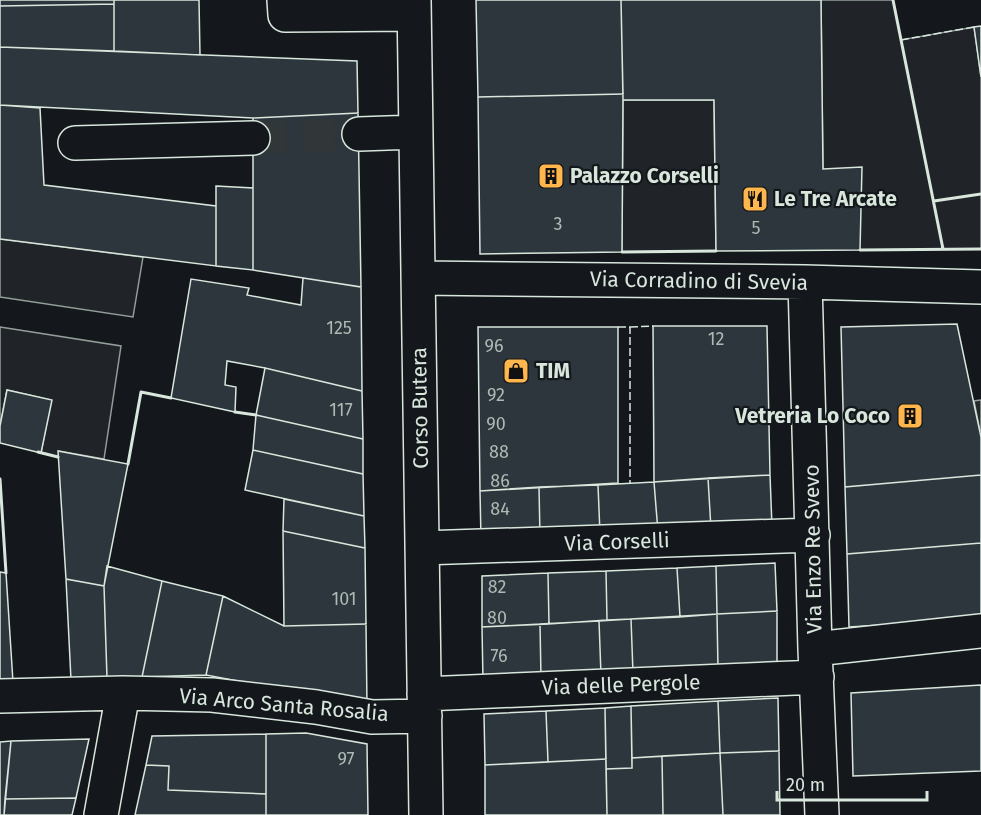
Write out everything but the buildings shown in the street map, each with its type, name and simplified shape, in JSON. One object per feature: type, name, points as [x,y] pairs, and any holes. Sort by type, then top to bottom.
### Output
[{"type":"street","points":[[284,0],[285,15],[414,7]]},
{"type":"street","name":"Corso Butera","points":[[414,7],[426,815]]},
{"type":"street","points":[[359,134],[416,132]]},
{"type":"street","points":[[75,143],[253,138]]},
{"type":"street","name":"Via Corradino di Svevia","points":[[418,278],[805,282],[981,287]]},
{"type":"street","name":"Via Enzo Re Svevo","points":[[805,282],[822,815]]},
{"type":"street","name":"Via Corselli","points":[[422,548],[813,535]]},
{"type":"street","name":"Via delle Pergole","points":[[424,705],[816,663],[981,631]]},
{"type":"street","points":[[101,815],[123,693]]},
{"type":"street","name":"Via Arco Santa Rosalia","points":[[0,696],[123,693],[212,695],[316,707],[372,717],[424,705]]},
{"type":"shaded area","points":[[821,0],[893,0],[901,40],[974,27],[981,77],[981,249],[860,250],[823,169]]},
{"type":"shaded area","points":[[623,100],[714,100],[716,251],[622,252]]},
{"type":"shaded area","points":[[0,239],[143,257],[133,317],[0,297]]},
{"type":"shaded area","points":[[0,327],[121,346],[104,459],[59,451],[58,457],[41,453],[51,400],[7,390],[0,426]]},
{"type":"shaded area","points":[[981,400],[981,431],[980,431],[974,401]]},
{"type":"tunnel","points":[[253,138],[359,134]]},
{"type":"fence","points":[[901,40],[974,27]]},
{"type":"fence","points":[[630,327],[653,326]]},
{"type":"fence","points":[[618,327],[630,327],[630,483]]},
{"type":"wall","points":[[893,0],[943,249]]},
{"type":"wall","points":[[934,201],[981,194]]},
{"type":"wall","points":[[860,250],[981,249]]},
{"type":"wall","points":[[622,252],[716,251]]},
{"type":"wall","points":[[128,464],[141,392],[171,398]]},
{"type":"wall","points":[[235,412],[256,415]]},
{"type":"wall","points":[[38,452],[58,457]]},
{"type":"wall","points":[[0,479],[6,573]]},
{"type":"place","name":"Palazzo Corselli","points":[[551,176]]},
{"type":"place","name":"Le Tre Arcate","points":[[755,199]]},
{"type":"place","name":"TIM","points":[[516,371]]},
{"type":"place","name":"Vetreria Lo Coco","points":[[910,416]]}]
